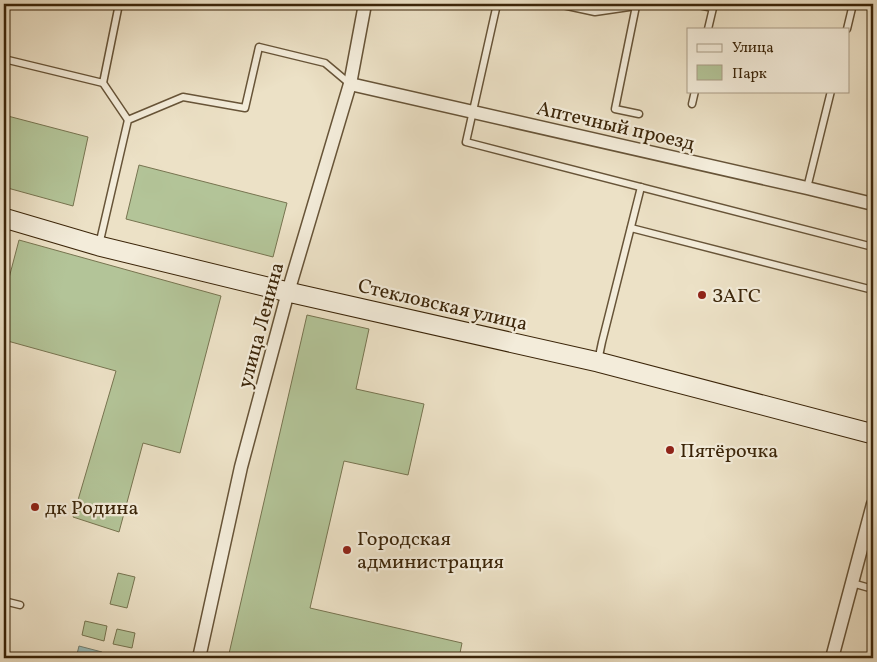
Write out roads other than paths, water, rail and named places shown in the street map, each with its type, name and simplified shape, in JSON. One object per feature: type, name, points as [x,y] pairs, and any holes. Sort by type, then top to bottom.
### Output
[{"type":"street","name":"улица Ленина","points":[[199,658],[241,467],[288,292],[350,84],[365,4]]},
{"type":"street","name":"Аптечный проезд","points":[[350,84],[873,204]]},
{"type":"street","name":"Стекловская улица","points":[[4,218],[99,246],[288,292],[598,362],[873,434]]},
{"type":"street","points":[[832,658],[873,504]]},
{"type":"lane","points":[[102,83],[119,4]]},
{"type":"lane","points":[[497,4],[466,142],[873,248]]},
{"type":"lane","points":[[558,4],[595,12],[638,5],[614,108],[639,114]]},
{"type":"lane","points":[[694,4],[713,8],[708,28]]},
{"type":"lane","points":[[847,28],[853,4]]},
{"type":"lane","points":[[128,120],[183,97],[244,108],[259,47],[325,63],[350,84]]},
{"type":"lane","points":[[4,59],[102,83],[128,120],[99,246]]},
{"type":"lane","points":[[692,104],[695,92]]},
{"type":"lane","points":[[807,188],[831,92]]},
{"type":"lane","points":[[598,362],[641,187]]},
{"type":"lane","points":[[631,228],[873,290]]},
{"type":"lane","points":[[852,583],[873,589]]},
{"type":"lane","points":[[4,601],[20,605]]},
{"type":"water","points":[[79,646],[102,652],[100,658],[76,658]]},
{"type":"place","name":"ЗАГС","points":[[702,295]]},
{"type":"place","name":"Пятёрочка","points":[[670,450]]},
{"type":"place","name":"дк Родина","points":[[35,507]]},
{"type":"place","name":"Городская администрация","points":[[347,550]]}]
